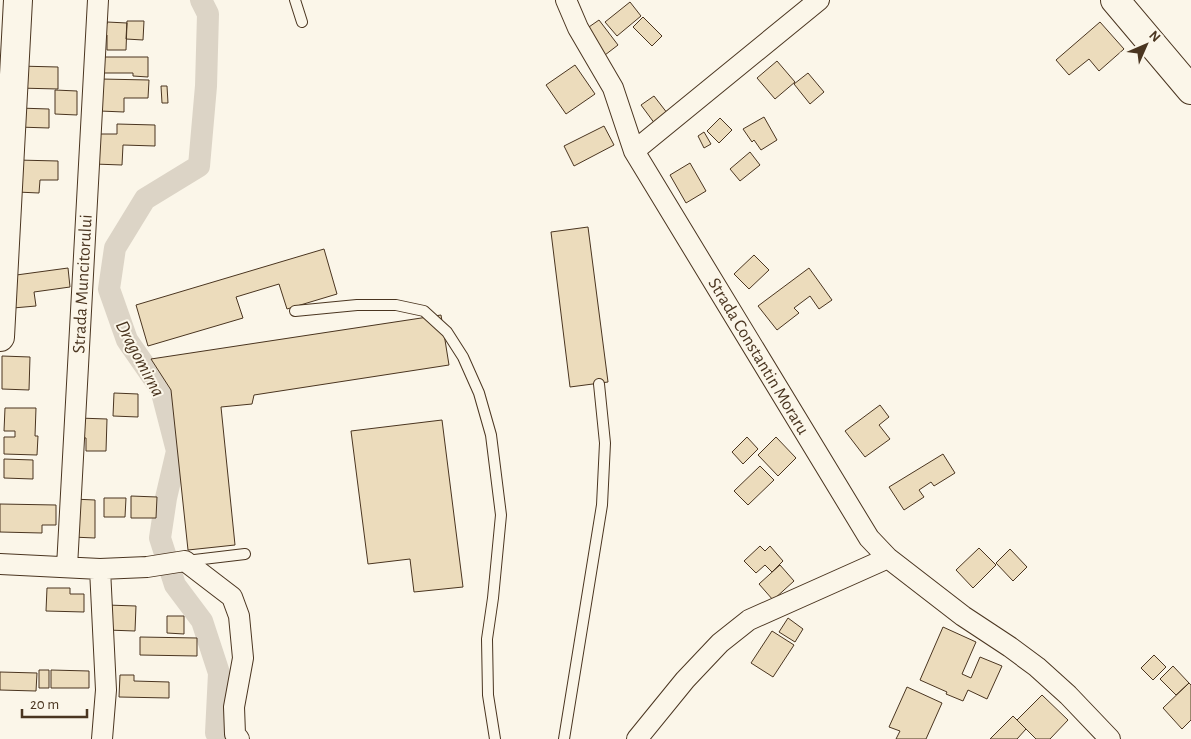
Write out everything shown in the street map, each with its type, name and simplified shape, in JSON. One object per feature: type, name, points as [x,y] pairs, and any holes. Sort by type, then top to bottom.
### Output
[{"type":"street","points":[[0,337],[18,0]]},
{"type":"street","name":"Strada Muncitorului","points":[[67,567],[98,0]]},
{"type":"street","name":"Strada Constantin Moraru","points":[[566,0],[578,28],[613,88],[634,151],[869,538],[888,558],[963,616],[1010,647],[1036,667],[1068,696],[1110,739]]},
{"type":"street","points":[[634,151],[819,0]]},
{"type":"street","points":[[1115,0],[1191,90]]},
{"type":"street","points":[[637,739],[685,680],[720,643],[749,620],[888,558]]},
{"type":"street","points":[[0,564],[100,569],[147,567],[185,561],[232,597],[239,616],[244,658],[234,707],[235,734],[239,739]]},
{"type":"street","points":[[100,569],[106,690],[102,739]]},
{"type":"lane","points":[[295,0],[302,22]]},
{"type":"lane","points":[[296,311],[357,305],[396,305],[424,311],[447,332],[463,357],[478,393],[492,435],[501,515],[494,598],[487,639],[488,695],[495,739]]},
{"type":"lane","points":[[564,739],[602,505],[605,443],[599,384]]},
{"type":"lane","points":[[185,561],[245,554]]},
{"type":"building","points":[[630,2],[641,16],[617,36],[605,22]]},
{"type":"building","points":[[643,17],[662,36],[652,46],[633,27]]},
{"type":"building","points":[[599,20],[618,45],[605,55],[586,29]]},
{"type":"building","points":[[127,21],[144,21],[143,40],[126,39]]},
{"type":"building","points":[[107,22],[127,23],[126,50],[107,50],[107,35],[103,35],[103,24],[107,24]]},
{"type":"building","points":[[1100,22],[1124,49],[1099,71],[1089,59],[1069,75],[1056,60]]},
{"type":"building","points":[[101,57],[148,57],[148,77],[133,76],[133,73],[101,73]]},
{"type":"building","points":[[777,61],[795,82],[775,99],[757,78]]},
{"type":"building","points":[[575,65],[595,94],[566,114],[546,85]]},
{"type":"building","points":[[18,66],[58,67],[58,89],[18,88]]},
{"type":"building","points":[[808,73],[824,92],[810,104],[794,84]]},
{"type":"building","points":[[101,79],[149,80],[148,98],[124,98],[124,112],[100,111]]},
{"type":"building","points":[[161,86],[167,86],[168,103],[162,103]]},
{"type":"building","points":[[55,90],[77,91],[77,115],[55,114]]},
{"type":"building","points":[[654,96],[671,118],[658,128],[641,105]]},
{"type":"building","points":[[18,108],[49,109],[49,128],[18,127]]},
{"type":"building","points":[[764,117],[777,140],[761,150],[754,140],[752,142],[743,129]]},
{"type":"building","points":[[720,118],[732,130],[719,143],[707,131]]},
{"type":"building","points":[[117,124],[155,125],[155,146],[123,145],[122,165],[94,164],[94,134],[117,134]]},
{"type":"building","points":[[604,126],[614,145],[574,166],[564,146]]},
{"type":"building","points":[[704,132],[711,144],[704,148],[698,136]]},
{"type":"building","points":[[750,152],[760,165],[740,181],[730,169]]},
{"type":"building","points":[[17,160],[58,161],[58,180],[40,180],[39,193],[17,192]]},
{"type":"building","points":[[690,163],[706,191],[686,203],[670,175]]},
{"type":"building","points":[[588,227],[608,382],[570,387],[551,232]]},
{"type":"building","points":[[324,249],[337,294],[287,309],[279,284],[236,297],[243,318],[148,346],[136,305]]},
{"type":"building","points":[[754,255],[769,270],[749,289],[734,274]]},
{"type":"building","points":[[68,268],[70,287],[34,292],[36,306],[13,308],[9,276]]},
{"type":"building","points":[[809,268],[832,300],[819,309],[810,296],[794,308],[799,313],[777,330],[758,306]]},
{"type":"building","points":[[441,315],[449,365],[254,395],[252,404],[221,407],[235,545],[188,550],[171,390],[151,359]]},
{"type":"building","points":[[2,356],[30,357],[29,390],[2,389]]},
{"type":"building","points":[[114,393],[138,394],[138,417],[113,416]]},
{"type":"building","points":[[880,405],[889,417],[879,425],[890,439],[865,457],[845,431]]},
{"type":"building","points":[[5,408],[36,408],[35,436],[38,436],[37,455],[4,454],[4,437],[15,437],[15,431],[4,431]]},
{"type":"building","points":[[78,418],[107,419],[106,451],[86,451],[86,438],[78,437]]},
{"type":"building","points":[[442,420],[463,587],[414,592],[410,559],[368,564],[351,431]]},
{"type":"building","points":[[747,437],[758,449],[743,464],[732,452]]},
{"type":"building","points":[[776,437],[796,458],[778,476],[758,455]]},
{"type":"building","points":[[943,454],[955,473],[934,486],[931,482],[919,490],[924,497],[904,510],[889,487]]},
{"type":"building","points":[[4,459],[33,460],[33,479],[4,478]]},
{"type":"building","points":[[760,466],[774,480],[748,505],[734,491]]},
{"type":"building","points":[[131,496],[157,497],[156,518],[131,518]]},
{"type":"building","points":[[104,498],[126,498],[125,517],[104,517]]},
{"type":"building","points":[[73,499],[95,500],[95,538],[72,537]]},
{"type":"building","points":[[0,504],[56,505],[56,525],[42,525],[42,533],[0,532]]},
{"type":"building","points":[[760,546],[765,551],[770,546],[783,561],[772,572],[765,565],[756,573],[744,561]]},
{"type":"building","points":[[979,548],[996,565],[973,588],[956,570]]},
{"type":"building","points":[[1010,549],[1027,567],[1013,581],[996,563]]},
{"type":"building","points":[[780,565],[794,581],[773,600],[759,584]]},
{"type":"building","points":[[47,588],[70,588],[70,594],[84,594],[84,612],[46,611]]},
{"type":"building","points":[[107,605],[136,606],[135,631],[107,630]]},
{"type":"building","points":[[167,616],[184,616],[184,634],[167,633]]},
{"type":"building","points":[[788,618],[803,629],[795,642],[779,632]]},
{"type":"building","points":[[943,627],[976,642],[962,674],[971,678],[980,657],[1002,666],[987,699],[968,690],[963,701],[920,680]]},
{"type":"building","points":[[772,631],[794,645],[773,677],[751,663]]},
{"type":"building","points":[[140,637],[197,638],[197,656],[140,655]]},
{"type":"building","points":[[1154,655],[1166,667],[1153,680],[1141,668]]},
{"type":"building","points":[[1173,666],[1189,683],[1176,695],[1160,679]]},
{"type":"building","points":[[39,670],[49,670],[49,688],[39,688]]},
{"type":"building","points":[[51,670],[89,671],[89,688],[51,688]]},
{"type":"building","points":[[0,672],[37,673],[36,691],[0,690]]},
{"type":"building","points":[[120,675],[134,675],[134,681],[169,682],[169,698],[119,697]]},
{"type":"building","points":[[1189,683],[1191,685],[1191,720],[1182,729],[1163,708]]},
{"type":"building","points":[[907,687],[942,703],[926,739],[896,739],[900,731],[889,727]]},
{"type":"building","points":[[1042,695],[1068,720],[1050,739],[1036,739],[1017,720]]},
{"type":"building","points":[[1013,716],[1026,729],[1017,739],[990,739]]},
{"type":"waterway","name":"Dragomirna","points":[[201,0],[208,14],[206,86],[199,166],[145,199],[115,248],[109,289],[127,340],[161,389],[177,451],[166,498],[160,538],[175,585],[202,621],[219,673],[216,733],[221,739]]}]
